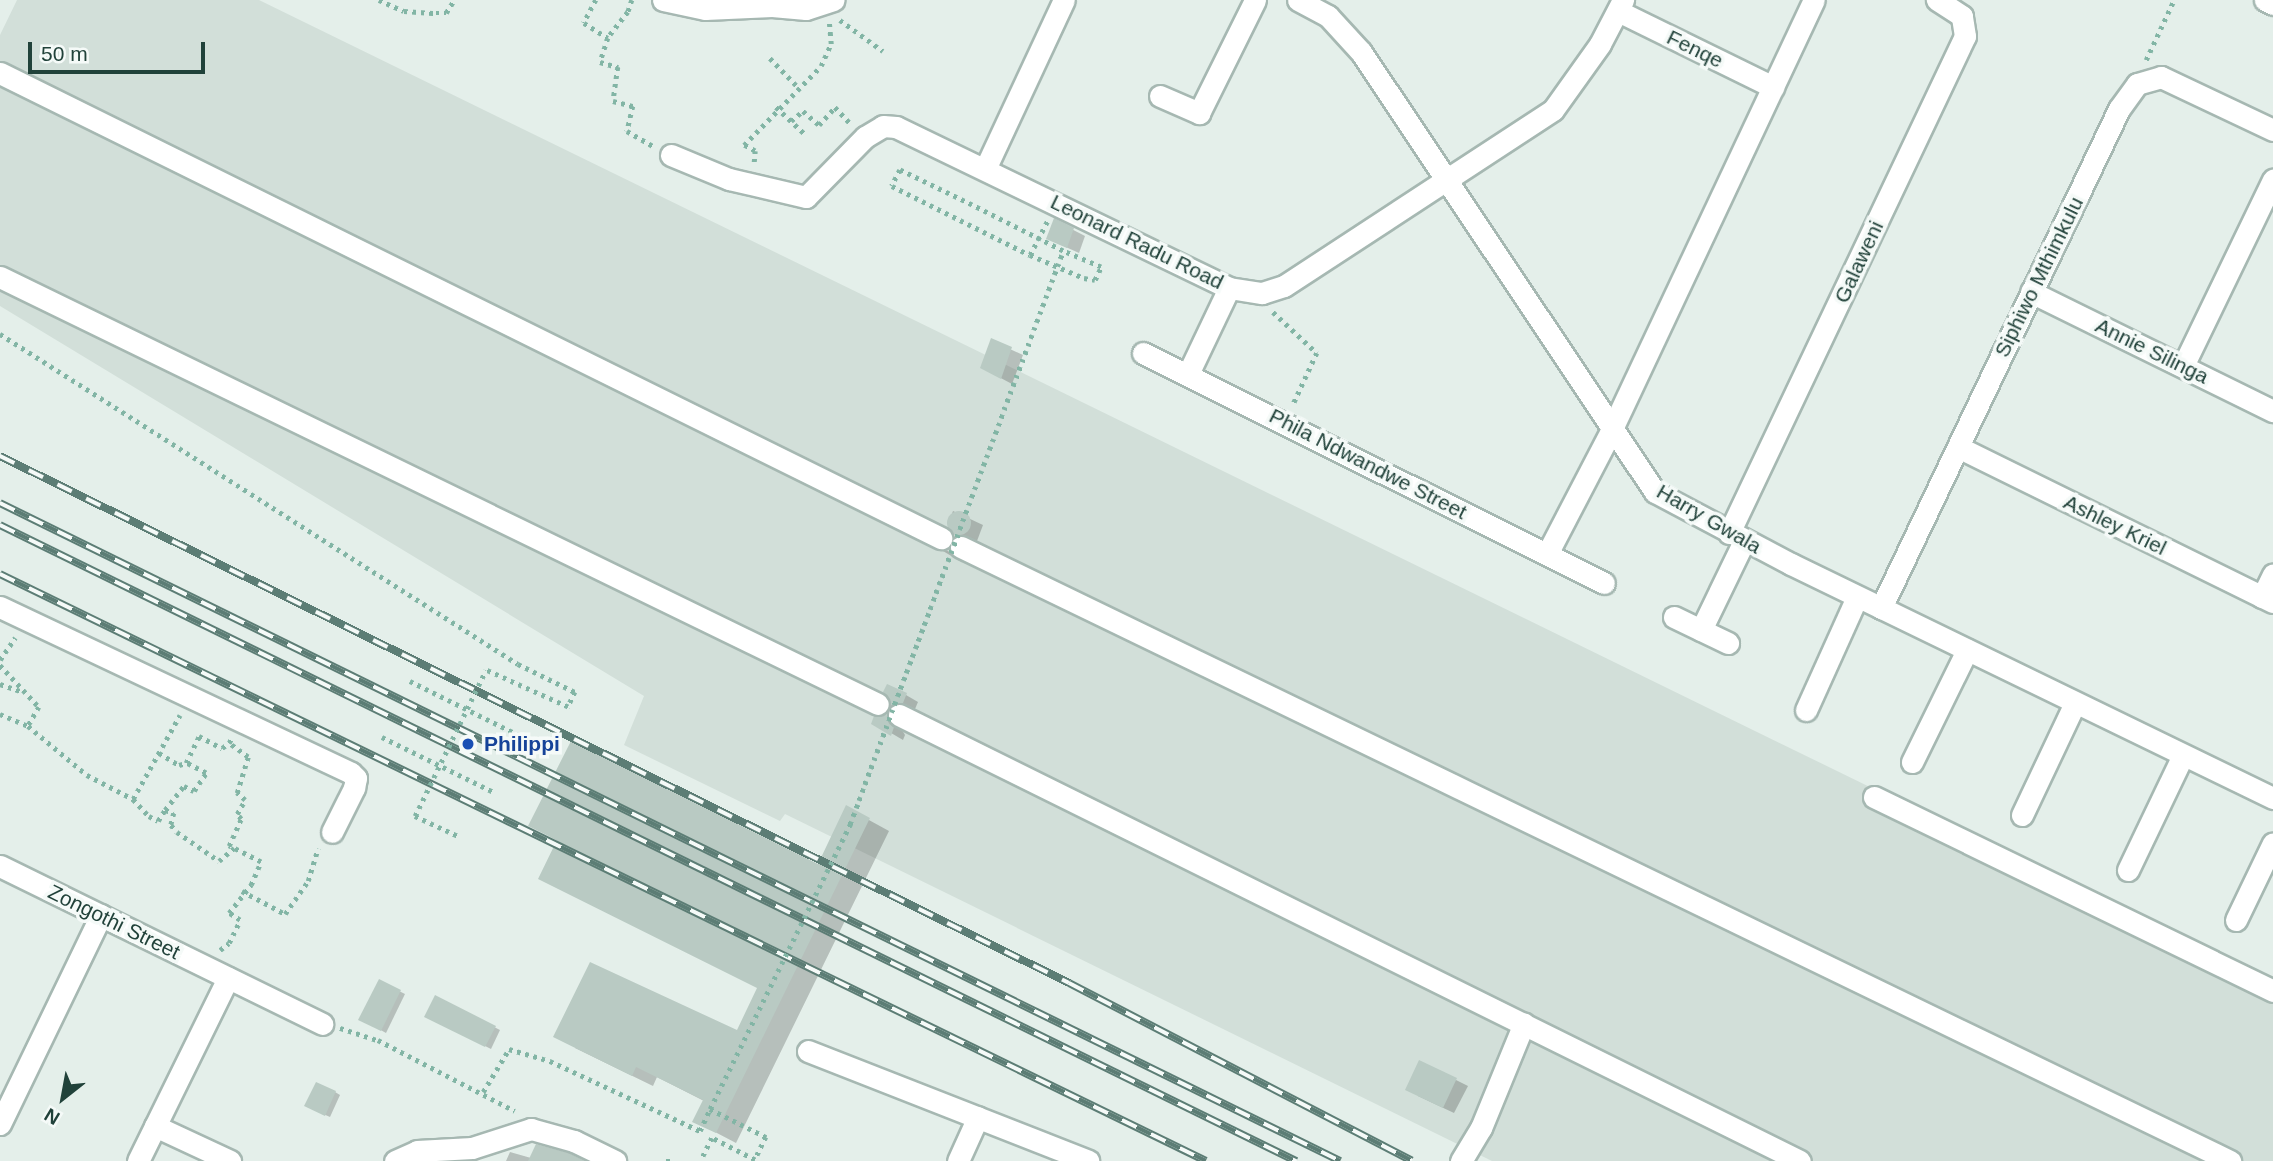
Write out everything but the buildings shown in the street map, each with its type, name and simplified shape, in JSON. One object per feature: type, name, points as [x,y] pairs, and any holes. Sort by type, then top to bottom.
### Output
[{"type":"street","points":[[663,0],[705,9],[830,3]]},
{"type":"street","points":[[986,167],[1063,0]]},
{"type":"street","points":[[1160,96],[1199,113],[1255,0]]},
{"type":"street","name":"Harry Gwala","points":[[1298,0],[1344,29],[1611,432],[1655,492],[1737,537],[1857,597],[2273,798]]},
{"type":"street","points":[[1547,554],[1611,432],[1814,0]]},
{"type":"street","name":"Galaweni","points":[[1737,537],[1962,44],[1966,23],[1962,16],[1937,0]]},
{"type":"street","points":[[2264,0],[2273,4]]},
{"type":"street","name":"Leonard Radu Road","points":[[671,155],[765,188],[806,197],[865,137],[883,126],[896,127],[986,167],[1229,288],[1262,293],[1284,286],[1553,110],[1620,5]]},
{"type":"street","name":"Fenqe","points":[[1620,5],[1773,87]]},
{"type":"street","points":[[0,73],[941,538]]},
{"type":"street","points":[[2147,78],[2177,82],[2273,130]]},
{"type":"street","name":"Siphiwo Mthimkulu","points":[[1881,608],[2119,110],[2137,84],[2147,78]]},
{"type":"street","points":[[2183,366],[2273,180]]},
{"type":"street","points":[[0,277],[878,704]]},
{"type":"street","points":[[1188,374],[1229,288]]},
{"type":"street","name":"Annie Silinga","points":[[2031,292],[2273,411]]},
{"type":"street","name":"Phila Ndwandwe Street","points":[[1143,352],[1604,583]]},
{"type":"street","name":"Ashley Kriel","points":[[1958,447],[2268,600]]},
{"type":"street","points":[[1701,630],[1737,537]]},
{"type":"street","points":[[961,547],[2230,1161]]},
{"type":"street","points":[[2268,600],[2273,574]]},
{"type":"street","points":[[1806,710],[1857,597]]},
{"type":"street","points":[[0,607],[356,778],[332,832]]},
{"type":"street","points":[[1674,617],[1728,643]]},
{"type":"street","points":[[1912,762],[1967,650]]},
{"type":"street","points":[[2022,815],[2075,703]]},
{"type":"street","points":[[899,715],[1801,1161]]},
{"type":"street","points":[[2128,870],[2183,755]]},
{"type":"street","points":[[1874,797],[2273,991]]},
{"type":"street","points":[[2236,920],[2273,843]]},
{"type":"street","name":"Zongothi Street","points":[[0,866],[322,1024]]},
{"type":"street","points":[[0,1124],[101,915]]},
{"type":"street","points":[[138,1161],[228,978]]},
{"type":"street","points":[[1461,1161],[1481,1128],[1524,1023]]},
{"type":"street","points":[[808,1051],[1088,1161]]},
{"type":"street","points":[[958,1161],[978,1117]]},
{"type":"street","points":[[155,1126],[230,1161]]},
{"type":"street","points":[[395,1161],[417,1151],[472,1148],[531,1129],[554,1133],[615,1161]]},
{"type":"path","points":[[379,0],[404,11],[436,13],[446,13],[454,0]]},
{"type":"path","points":[[596,0],[584,23],[608,38]]},
{"type":"path","points":[[632,0],[628,12],[608,38],[600,62],[618,67],[613,101],[633,106],[626,131],[671,155]]},
{"type":"path","points":[[2147,78],[2144,64],[2174,0]]},
{"type":"path","points":[[830,3],[883,51]]},
{"type":"path","points":[[765,188],[769,171],[752,160],[755,151],[744,145],[776,107],[821,66],[831,44],[830,3]]},
{"type":"path","points":[[770,58],[797,87]]},
{"type":"path","points":[[776,107],[804,132]]},
{"type":"path","points":[[791,121],[803,111],[819,125],[835,107],[865,137]]},
{"type":"path","points":[[900,170],[1063,251],[1101,267],[1095,280],[1071,275],[1030,255],[892,186],[900,170]]},
{"type":"path","points":[[1030,255],[1051,214]]},
{"type":"path","points":[[483,1092],[509,1049],[550,1061],[700,1131],[850,824],[1063,251]]},
{"type":"path","points":[[1284,286],[1273,314],[1317,353],[1285,423]]},
{"type":"path","points":[[0,334],[518,664],[575,692],[568,707],[486,670],[415,816],[460,837]]},
{"type":"path","points":[[0,665],[10,670],[21,692]]},
{"type":"path","points":[[410,681],[521,736]]},
{"type":"path","points":[[0,684],[21,692],[39,706],[28,726]]},
{"type":"path","points":[[133,799],[190,700]]},
{"type":"path","points":[[0,714],[28,726],[87,775],[133,799],[158,821],[184,786],[194,791],[206,773],[186,763],[179,765],[159,753]]},
{"type":"path","points":[[186,763],[199,736],[222,748],[229,743],[240,723]]},
{"type":"path","points":[[382,737],[494,792]]},
{"type":"path","points":[[208,967],[229,943],[240,920],[229,913],[242,891],[251,885],[261,862],[229,846],[245,800],[237,793],[248,757],[229,743]]},
{"type":"path","points":[[165,810],[174,813],[171,825],[177,832],[219,861],[234,848]]},
{"type":"path","points":[[242,891],[285,914],[308,881],[316,849],[332,832]]},
{"type":"path","points":[[322,1024],[378,1040],[483,1092],[523,1115],[531,1129]]},
{"type":"path","points":[[701,1161],[712,1138],[755,1160],[766,1137],[710,1109]]},
{"type":"shaded area","points":[[17,0],[259,0],[2273,984],[2273,1161],[1492,1161],[785,814],[780,821],[624,745],[644,696],[0,306],[0,35]]},
{"type":"railway","points":[[0,456],[1069,983],[1412,1161]]},
{"type":"railway","points":[[0,503],[1340,1161]]},
{"type":"railway","points":[[0,525],[1296,1161]]},
{"type":"railway","points":[[0,574],[1206,1161]]},
{"type":"place","name":"Philippi","points":[[468,744]]}]
